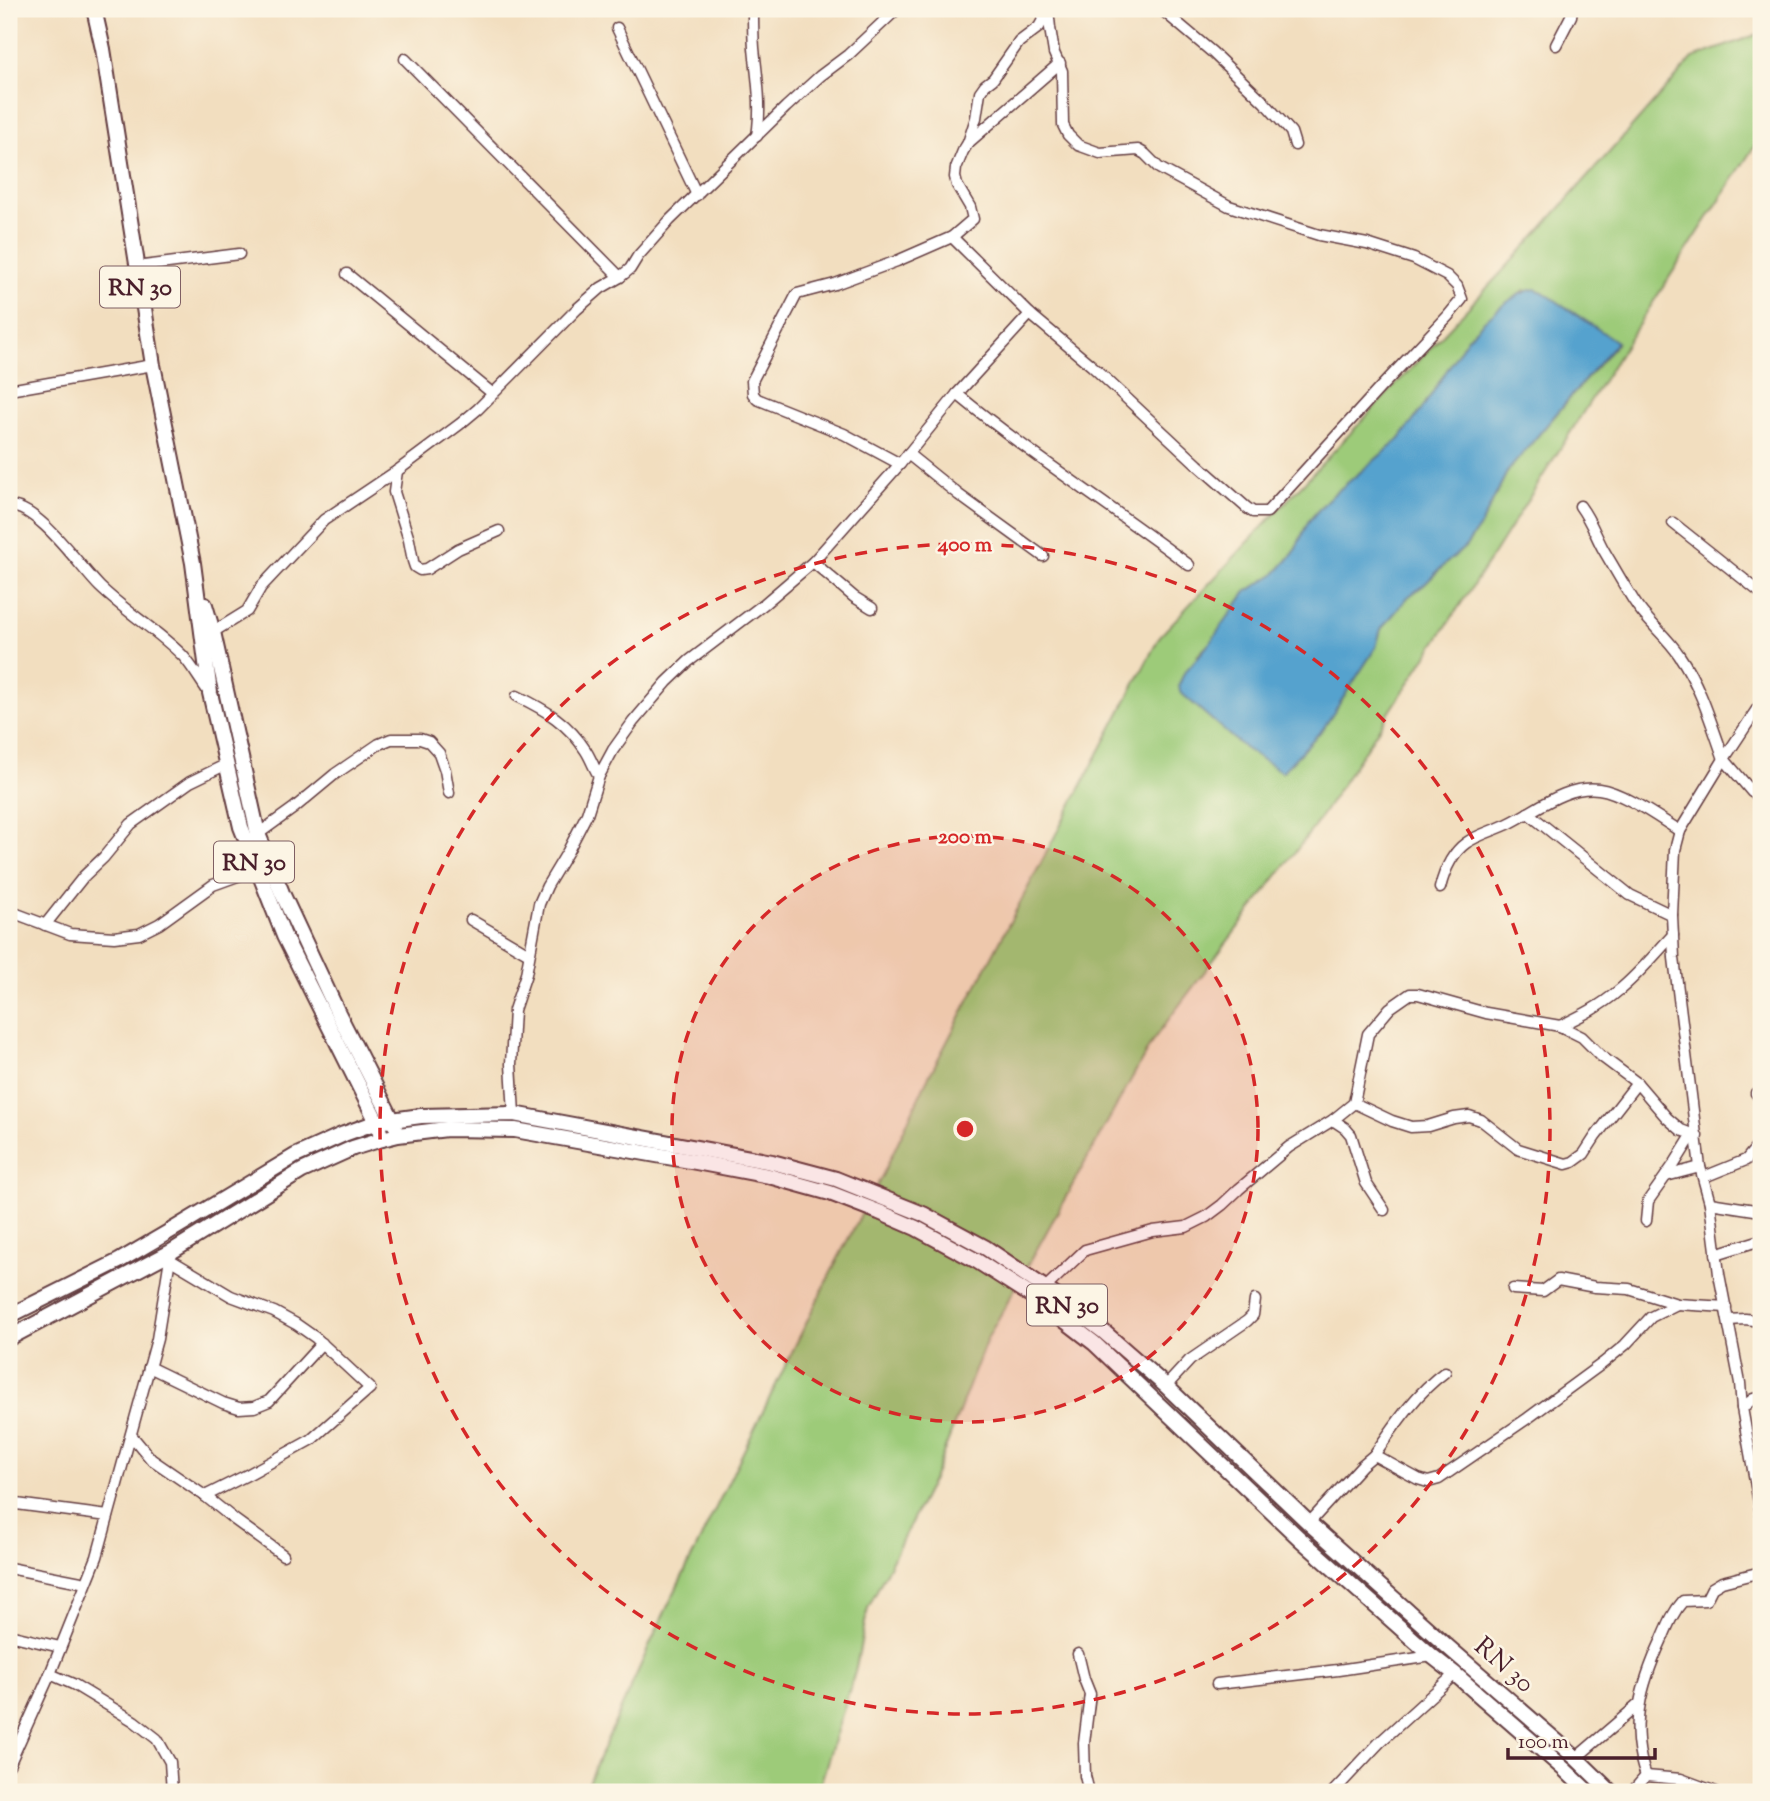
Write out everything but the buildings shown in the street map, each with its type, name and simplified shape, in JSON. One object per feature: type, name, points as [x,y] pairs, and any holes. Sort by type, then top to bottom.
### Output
[{"type":"main road","name":"RN 30","points":[[94,9],[103,49],[153,365],[193,563],[210,694],[225,765],[241,827],[284,936],[377,1122],[382,1139],[447,1129],[515,1130],[769,1176],[830,1193],[916,1228],[977,1261],[1038,1300],[1094,1343],[1298,1538],[1588,1792]]},
{"type":"main road","name":"RN 30","points":[[193,563],[213,632],[258,834],[282,893],[338,1013],[393,1119],[398,1135]]},
{"type":"main road","name":"RN 30","points":[[9,1316],[119,1261],[295,1156],[344,1134],[393,1119],[514,1114],[772,1162],[836,1179],[923,1214],[986,1248],[1104,1332],[1166,1386],[1309,1523],[1576,1758],[1611,1792]]},
{"type":"main road","points":[[9,1338],[170,1255],[302,1171],[353,1148],[382,1139]]},
{"type":"street","points":[[753,9],[761,116],[757,136]]},
{"type":"street","points":[[213,632],[247,611],[261,587],[324,520],[460,424],[577,309],[601,288],[630,269],[670,220],[786,107],[897,9]]},
{"type":"street","points":[[1161,9],[1212,52],[1271,109],[1292,132],[1295,145]]},
{"type":"street","points":[[1556,45],[1572,9]]},
{"type":"street","points":[[952,237],[1030,314],[1092,366],[1247,508],[1259,513],[1267,512],[1462,299],[1457,286],[1447,275],[1414,259],[1367,244],[1319,235],[1229,206],[1158,168],[1145,153],[1138,150],[1100,153],[1078,145],[1063,125],[1062,71],[1049,29],[1048,10]]},
{"type":"street","points":[[900,464],[844,434],[757,399],[753,394],[752,381],[797,294],[835,284],[897,261],[952,237],[973,219],[955,177],[976,118],[980,92],[993,79],[1019,42],[1039,27],[1048,10]]},
{"type":"street","points":[[617,28],[697,195]]},
{"type":"street","points":[[405,59],[620,278]]},
{"type":"street","points":[[968,143],[1060,63]]},
{"type":"street","points":[[136,267],[239,254]]},
{"type":"street","points":[[346,274],[492,393]]},
{"type":"street","points":[[514,1114],[511,1064],[514,1010],[526,974],[539,904],[587,814],[599,776],[613,750],[667,682],[689,661],[764,604],[813,562],[900,464],[957,394],[1030,314]]},
{"type":"street","points":[[9,390],[153,365]]},
{"type":"street","points":[[957,394],[999,428],[1189,565]]},
{"type":"street","points":[[908,454],[1043,556]]},
{"type":"street","points":[[397,471],[394,492],[413,561],[415,567],[420,570],[427,569],[458,550],[499,531]]},
{"type":"street","points":[[375,485],[394,492]]},
{"type":"street","points":[[9,506],[26,511],[50,531],[100,587],[185,659],[210,694]]},
{"type":"street","points":[[1580,506],[1590,519],[1602,548],[1636,604],[1644,616],[1668,639],[1692,677],[1705,701],[1724,759],[1752,792],[1761,796]]},
{"type":"street","points":[[1673,523],[1761,593]]},
{"type":"street","points":[[813,562],[854,597],[872,608]]},
{"type":"street","points":[[517,696],[556,717],[572,732],[587,752],[599,776]]},
{"type":"street","points":[[1761,703],[1680,831],[1675,850],[1672,915],[1674,958],[1695,1135],[1710,1203],[1716,1254],[1761,1514]]},
{"type":"street","points":[[258,834],[335,774],[379,744],[391,739],[420,739],[429,742],[439,752],[449,793]]},
{"type":"street","points":[[45,925],[131,824],[190,782],[225,765]]},
{"type":"street","points":[[1440,888],[1450,862],[1466,843],[1528,813],[1550,799],[1573,792],[1598,789],[1610,792],[1653,813],[1680,831]]},
{"type":"street","points":[[1528,813],[1630,895],[1672,915]]},
{"type":"street","points":[[9,911],[70,933],[114,937],[139,934],[159,924],[213,886],[257,869]]},
{"type":"street","points":[[471,920],[529,954]]},
{"type":"street","points":[[1560,1026],[1582,1016],[1621,989],[1673,935]]},
{"type":"street","points":[[1045,1288],[1085,1250],[1153,1231],[1186,1227],[1206,1217],[1289,1147],[1333,1120],[1354,1103],[1368,1034],[1390,1008],[1410,994],[1513,1019],[1560,1026],[1582,1037],[1601,1056],[1637,1083],[1667,1118],[1681,1130],[1695,1135]]},
{"type":"street","points":[[1354,1103],[1411,1127],[1428,1126],[1469,1116],[1481,1120],[1518,1149],[1566,1164],[1573,1163],[1584,1154],[1637,1083]]},
{"type":"street","points":[[1333,1120],[1351,1136],[1366,1183],[1384,1210]]},
{"type":"street","points":[[1646,1221],[1648,1201],[1695,1135]]},
{"type":"street","points":[[1703,1177],[1746,1160],[1761,1142]]},
{"type":"street","points":[[1666,1176],[1700,1167]]},
{"type":"street","points":[[1710,1203],[1761,1211]]},
{"type":"street","points":[[1716,1254],[1761,1240]]},
{"type":"street","points":[[9,1765],[50,1674],[97,1557],[157,1339],[170,1255],[231,1296],[274,1312],[296,1324],[322,1343],[370,1388],[311,1440],[205,1496]]},
{"type":"street","points":[[1513,1289],[1543,1291],[1558,1280],[1595,1287],[1629,1289],[1677,1304],[1726,1307]]},
{"type":"street","points":[[1166,1386],[1190,1360],[1247,1321],[1252,1315],[1255,1300]]},
{"type":"street","points":[[1374,1455],[1418,1479],[1428,1482],[1439,1479],[1603,1363],[1625,1345],[1651,1317],[1677,1304]]},
{"type":"street","points":[[1728,1320],[1761,1321]]},
{"type":"street","points":[[149,1367],[223,1403],[239,1408],[254,1407],[268,1401],[322,1343]]},
{"type":"street","points":[[1309,1523],[1374,1455],[1406,1409],[1430,1383],[1445,1372]]},
{"type":"street","points":[[1742,1408],[1753,1399],[1761,1397]]},
{"type":"street","points":[[131,1435],[151,1459],[283,1555]]},
{"type":"street","points":[[9,1503],[108,1516]]},
{"type":"street","points":[[9,1568],[86,1583]]},
{"type":"street","points":[[1646,1776],[1637,1735],[1638,1705],[1650,1665],[1675,1610],[1683,1601],[1706,1600],[1712,1588],[1722,1582],[1761,1572]]},
{"type":"street","points":[[9,1635],[60,1647]]},
{"type":"street","points":[[1078,1654],[1090,1694],[1084,1743],[1085,1776],[1089,1792]]},
{"type":"street","points":[[1217,1684],[1432,1656]]},
{"type":"street","points":[[50,1674],[134,1721],[157,1739],[170,1762],[172,1792]]},
{"type":"street","points":[[1333,1792],[1380,1742],[1455,1674]]},
{"type":"street","points":[[1576,1758],[1638,1705]]},
{"type":"street","points":[[1632,1792],[1646,1776]]},
{"type":"street","points":[[1646,1776],[1681,1779],[1716,1792]]},
{"type":"green space","points":[[1761,33],[1761,136],[1495,552],[1314,827],[1153,1040],[987,1339],[934,1477],[868,1608],[855,1672],[818,1792],[582,1792],[661,1620],[926,1082],[1160,636],[1528,244],[1693,58]],"holes":[[[1525,290],[1617,343],[1507,472],[1481,525],[1465,547],[1408,597],[1381,629],[1376,647],[1323,729],[1282,772],[1197,656],[1209,644],[1246,592],[1276,573],[1294,553],[1308,522],[1327,500],[1400,439],[1467,339],[1494,313]]]},
{"type":"water","points":[[1535,289],[1617,342],[1507,472],[1481,525],[1465,547],[1408,597],[1381,629],[1376,647],[1323,729],[1282,772],[1244,748],[1180,692],[1179,685],[1184,673],[1209,644],[1246,592],[1276,573],[1294,553],[1308,522],[1327,500],[1400,439],[1467,339],[1489,316],[1508,302],[1526,291]]}]
